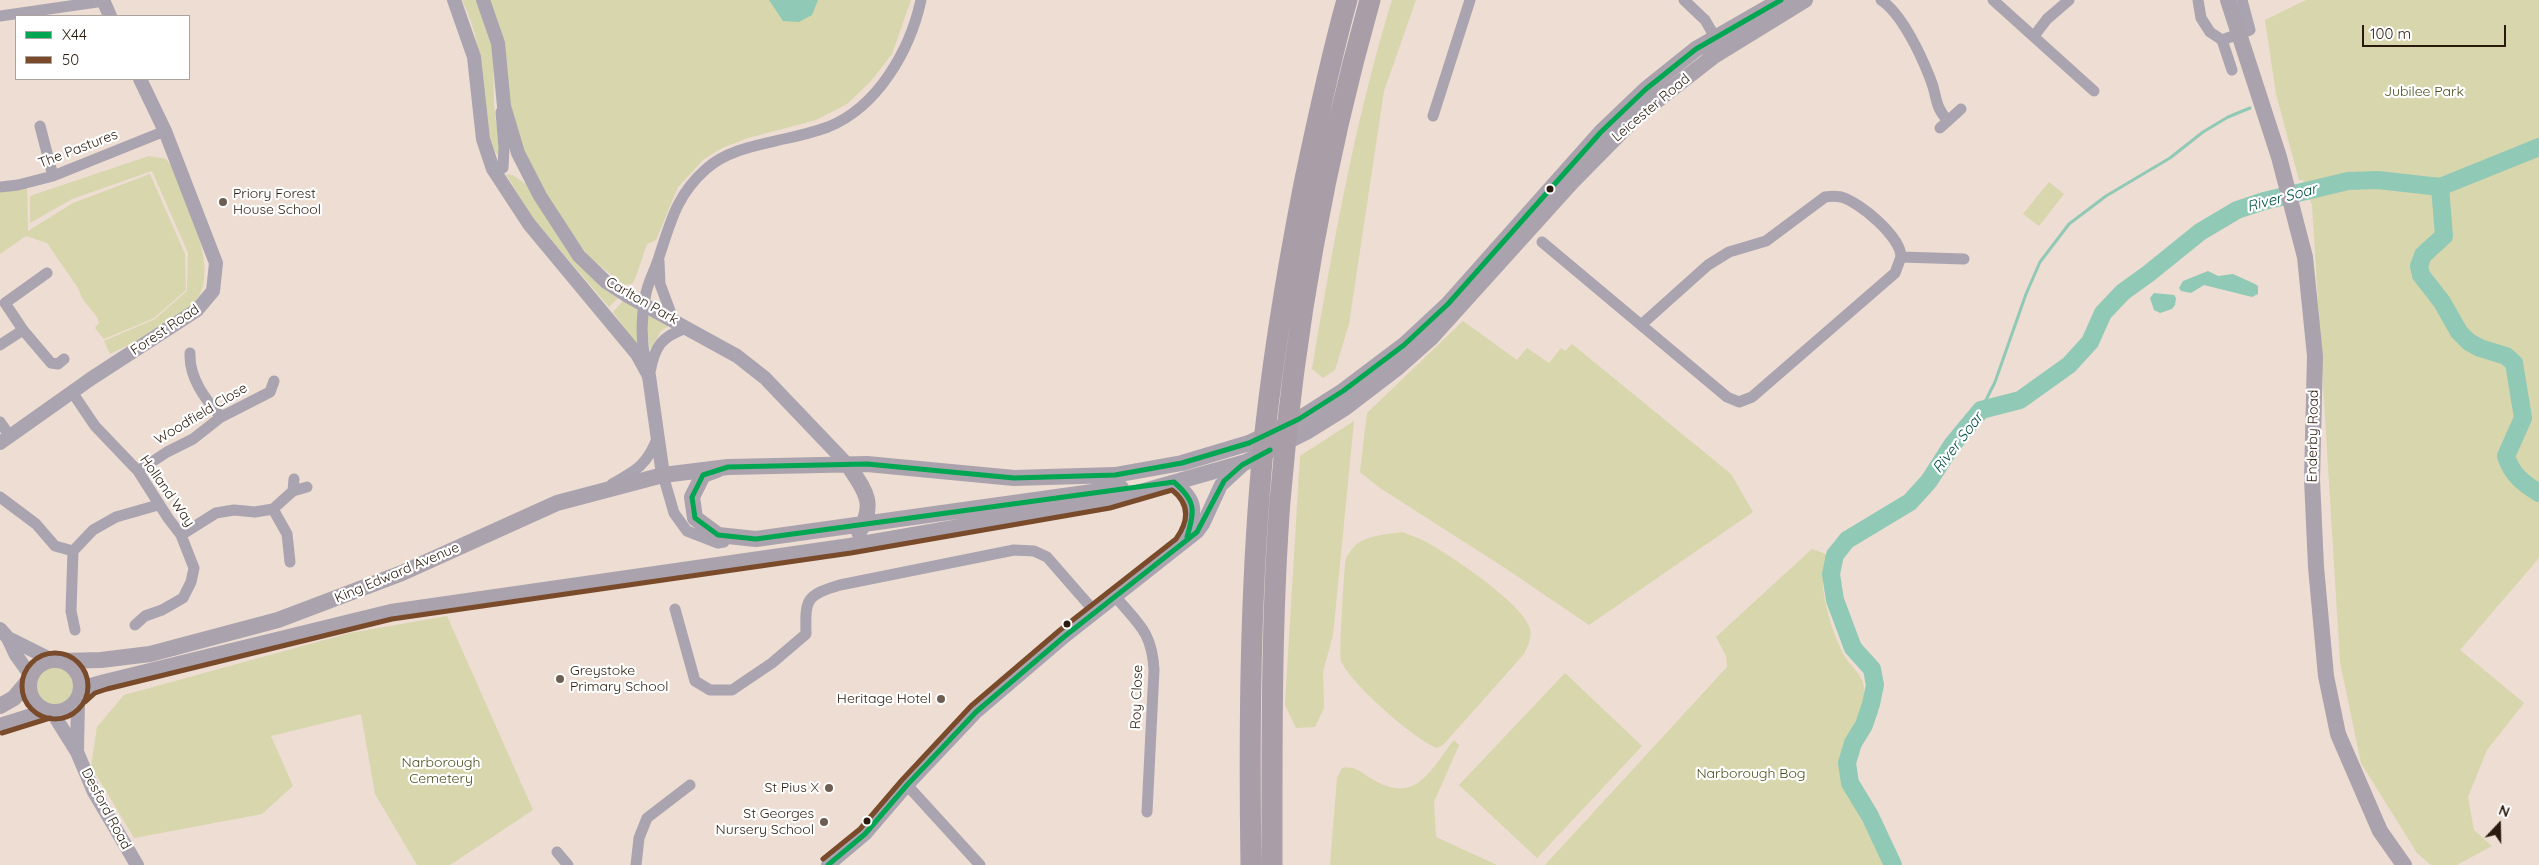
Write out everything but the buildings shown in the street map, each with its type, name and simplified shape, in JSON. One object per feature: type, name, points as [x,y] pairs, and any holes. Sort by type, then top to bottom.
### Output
[{"type":"highway","points":[[1251,865],[1252,636],[1258,507],[1270,391],[1299,212],[1319,112],[1347,0]]},
{"type":"highway","points":[[1272,865],[1274,638],[1280,502],[1292,383],[1332,156],[1356,49],[1370,0]]},
{"type":"main road","name":"Leicester Road","points":[[1343,391],[1374,369],[1426,326],[1601,132],[1652,84],[1715,37],[1781,0]]},
{"type":"main road","name":"Leicester Road","points":[[1345,408],[1376,386],[1432,337],[1572,182],[1637,116],[1714,56],[1806,0]]},
{"type":"main road","name":"Enderby Road","points":[[2228,0],[2279,157],[2305,257],[2315,356],[2312,479],[2318,586],[2326,676],[2338,734],[2380,831],[2404,865]]},
{"type":"main road","name":"King Edward Avenue","points":[[0,706],[14,698],[40,665],[58,661],[101,660],[150,654],[278,620],[402,573],[557,503],[663,475],[728,467],[867,464],[1014,478],[1115,475],[1148,471],[1210,456],[1249,443],[1298,419],[1343,391]]},
{"type":"main road","name":"King Edward Avenue","points":[[0,726],[50,712],[67,710],[91,686],[391,612],[850,546],[1109,501],[1246,462],[1308,431],[1345,408]]},
{"type":"main road","points":[[848,465],[867,493],[868,508],[864,524],[850,546]]},
{"type":"main road","name":"King Edward Avenue","points":[[728,467],[703,475],[692,497],[695,518],[718,535],[756,539],[1082,493],[1170,483]]},
{"type":"main road","points":[[58,661],[76,671],[81,687],[79,697]]},
{"type":"main road","points":[[31,678],[31,695],[35,702],[50,712]]},
{"type":"street","name":"Carlton Park","points":[[454,0],[474,57],[483,139],[493,170],[529,224],[623,335],[649,376],[663,475],[674,513],[687,530],[718,543],[756,539]]},
{"type":"street","name":"Carlton Park","points":[[483,0],[492,21],[498,43],[504,106],[518,153],[551,215],[590,268],[606,282],[644,305],[673,319],[737,356],[765,378],[848,465]]},
{"type":"street","points":[[649,376],[643,350],[644,305],[650,277],[659,259],[676,206],[686,190],[707,168],[734,152],[828,127],[850,115],[881,86],[898,64],[909,39],[921,0]]},
{"type":"street","points":[[1433,116],[1470,0]]},
{"type":"street","points":[[1684,0],[1705,20],[1715,37]]},
{"type":"street","points":[[1881,0],[1890,6],[1900,21],[1931,79],[1936,105],[1944,124],[1962,109]]},
{"type":"street","points":[[1993,0],[2094,91]]},
{"type":"street","points":[[2034,36],[2047,19],[2069,0]]},
{"type":"street","points":[[2198,0],[2200,18],[2210,32],[2222,40],[2232,70]]},
{"type":"street","points":[[2222,40],[2250,30],[2242,0]]},
{"type":"street","points":[[0,16],[103,1],[110,15]]},
{"type":"street","name":"Forest Road","points":[[5,439],[72,392],[197,310],[213,291],[216,262],[165,131],[140,80]]},
{"type":"street","points":[[502,88],[500,103],[504,148],[503,168]]},
{"type":"street","points":[[40,126],[53,176]]},
{"type":"street","name":"The Pastures","points":[[0,187],[18,186],[53,176],[165,131]]},
{"type":"street","points":[[44,139],[55,135]]},
{"type":"street","points":[[1542,242],[1641,325],[1727,397],[1739,402],[1745,400],[1895,273],[1901,256],[1899,244],[1891,233],[1851,201],[1835,196],[1825,197],[1766,241],[1729,252],[1708,264],[1641,325]]},
{"type":"street","points":[[1901,256],[1964,259]]},
{"type":"street","points":[[659,259],[660,284],[673,319]]},
{"type":"street","points":[[47,273],[5,303],[22,330],[51,363],[58,364],[64,359]]},
{"type":"street","points":[[649,376],[654,353],[662,342],[670,333],[686,328]]},
{"type":"street","points":[[0,345],[22,330]]},
{"type":"street","points":[[190,353],[189,367],[207,401],[221,417]]},
{"type":"street","name":"Woodfield Close","points":[[138,470],[193,439],[221,417],[274,390]]},
{"type":"street","name":"Holland Way","points":[[72,392],[94,426],[138,470],[158,505],[181,534],[194,568],[191,582],[183,598],[162,610],[145,616],[135,625]]},
{"type":"street","points":[[0,422],[5,439]]},
{"type":"street","name":"Carlton Park","points":[[598,492],[637,470],[652,454],[658,434]]},
{"type":"street","points":[[828,865],[865,834],[906,785],[976,712],[1204,524],[1221,485],[1246,462]]},
{"type":"street","points":[[294,479],[294,491]]},
{"type":"street","points":[[1170,483],[1189,494],[1192,503],[1193,521],[1187,537]]},
{"type":"street","points":[[181,534],[216,513],[234,510],[254,512],[273,509],[294,491],[308,487]]},
{"type":"street","points":[[0,497],[36,524],[55,546],[73,552]]},
{"type":"street","points":[[76,630],[71,611],[73,552],[93,530],[116,518],[158,505]]},
{"type":"street","points":[[273,509],[286,534],[290,562]]},
{"type":"street","points":[[675,609],[695,682],[710,690],[732,690],[772,663],[806,634],[806,606],[817,592],[859,581],[1014,550],[1034,551],[1053,562],[1095,612]]},
{"type":"street","name":"Roy Close","points":[[1115,596],[1144,630],[1153,651],[1154,670],[1146,812]]},
{"type":"street","points":[[4,633],[58,661]]},
{"type":"street","points":[[4,633],[31,678]]},
{"type":"street","name":"Desford Road","points":[[76,752],[79,697]]},
{"type":"street","name":"Desford Road","points":[[50,712],[76,752],[94,792],[137,865]]},
{"type":"street","points":[[636,865],[639,838],[647,818],[690,785]]},
{"type":"street","points":[[906,785],[980,865]]},
{"type":"street","points":[[557,852],[568,865]]},
{"type":"green space","points":[[462,0],[477,0],[493,46],[494,105],[500,157],[495,151],[487,123],[477,44]]},
{"type":"green space","points":[[487,0],[911,0],[892,54],[871,81],[847,104],[816,120],[748,138],[722,148],[704,159],[678,187],[656,240],[647,244],[635,279],[632,284],[624,285],[589,257],[540,189],[512,121]]},
{"type":"green space","points":[[1392,0],[1416,0],[1384,91],[1349,324],[1335,370],[1323,378],[1312,369],[1328,276],[1356,137]]},
{"type":"green space","name":"Jubilee Park","points":[[2306,0],[2539,0],[2539,558],[2460,650],[2524,703],[2487,750],[2468,797],[2474,830],[2492,846],[2457,865],[2431,865],[2417,853],[2361,763],[2340,662],[2312,205],[2303,180],[2299,180],[2276,94],[2265,20]]},
{"type":"green space","points":[[149,156],[166,159],[172,167],[201,246],[204,278],[201,292],[186,311],[161,328],[110,354],[104,341],[155,319],[187,291],[188,253],[152,171],[72,199],[30,223],[30,196]]},
{"type":"green space","points":[[150,174],[185,254],[186,290],[154,318],[104,339],[95,328],[99,323],[97,317],[82,298],[78,288],[47,243],[26,236],[0,254],[0,187],[27,183],[28,231],[73,203]]},
{"type":"green space","points":[[506,174],[513,175],[527,185],[567,249],[605,288],[618,298],[609,307],[531,216]]},
{"type":"green space","points":[[2049,182],[2064,194],[2039,226],[2023,214]]},
{"type":"green space","points":[[623,301],[641,309],[641,351],[613,312]]},
{"type":"green space","points":[[646,314],[670,325],[661,331],[650,350]]},
{"type":"green space","points":[[1463,321],[1517,360],[1527,348],[1549,363],[1561,348],[1565,351],[1572,344],[1731,474],[1753,512],[1589,625],[1505,568],[1380,488],[1360,472],[1367,413]]},
{"type":"green space","points":[[1354,421],[1333,635],[1323,672],[1324,708],[1315,727],[1296,728],[1285,705],[1300,456]]},
{"type":"green space","points":[[1403,532],[1422,540],[1469,569],[1515,607],[1525,619],[1530,629],[1530,639],[1524,654],[1443,745],[1437,748],[1414,734],[1384,710],[1357,683],[1341,661],[1346,558],[1355,546],[1363,540],[1380,535]]},
{"type":"green space","name":"Narborough Bog","points":[[1812,549],[1828,555],[1823,584],[1828,615],[1845,657],[1860,675],[1863,682],[1863,704],[1843,754],[1842,775],[1852,801],[1886,865],[1545,865],[1727,667],[1726,656],[1716,637]]},
{"type":"green space","name":"Narborough Cemetery","points":[[447,616],[533,810],[450,865],[417,865],[375,794],[361,714],[271,736],[293,786],[262,814],[134,838],[91,766],[97,727],[124,695],[350,633]]},
{"type":"green space","points":[[51,666],[59,666],[66,669],[72,675],[75,686],[72,697],[66,703],[59,706],[51,706],[44,703],[38,697],[35,690],[35,682],[38,675],[44,669]]},
{"type":"green space","points":[[1565,673],[1642,746],[1537,858],[1459,785]]},
{"type":"green space","points":[[1454,740],[1459,745],[1434,802],[1436,837],[1497,865],[1330,865],[1337,778],[1342,768],[1357,770],[1386,786],[1410,787],[1420,782],[1429,773]]},
{"type":"water","points":[[769,0],[818,0],[812,15],[799,22],[783,21]]},
{"type":"water","points":[[2208,271],[2218,276],[2233,274],[2255,284],[2258,286],[2258,294],[2252,297],[2204,285],[2191,293],[2181,291],[2179,288],[2183,281]]},
{"type":"water","points":[[2154,293],[2174,295],[2176,298],[2175,305],[2172,309],[2160,313],[2154,310],[2150,298]]},
{"type":"waterway","points":[[1981,410],[1995,382],[2026,294],[2040,262],[2069,224],[2106,196],[2170,158],[2203,132],[2228,117],[2250,108]]},
{"type":"waterway","name":"River Soar","points":[[1893,865],[1870,816],[1850,783],[1847,763],[1853,743],[1864,725],[1875,685],[1872,669],[1853,648],[1835,600],[1831,574],[1835,555],[1847,540],[1910,502],[1929,481],[1952,445],[1981,410],[2020,400],[2069,365],[2090,342],[2103,313],[2123,292],[2200,232],[2237,210],[2264,201],[2348,181],[2378,180],[2440,187],[2539,147]]},
{"type":"waterway","points":[[2440,187],[2444,236],[2423,255],[2419,266],[2421,275],[2442,302],[2459,332],[2469,342],[2480,348],[2506,356],[2514,363],[2523,418],[2506,456],[2508,463],[2519,478],[2539,493]]},
{"type":"transit line","name":"X44","points":[[1187,537],[1192,506],[1186,495],[1174,482],[756,539],[718,535],[695,518],[692,497],[703,475],[728,467],[867,464],[1014,478],[1115,475],[1182,463],[1249,443],[1299,419],[1343,391],[1404,345],[1448,304],[1601,132],[1646,89],[1696,49],[1781,0]]},
{"type":"transit line","name":"X44","points":[[828,865],[865,834],[907,785],[976,712],[1065,636],[1197,532],[1224,481],[1242,465],[1270,450]]},
{"type":"transit line","name":"50","points":[[85,702],[95,693],[107,689],[392,619],[851,553],[1110,508],[1172,490],[1178,495],[1185,507],[1186,513],[1183,526],[1176,539],[1060,630],[971,706],[902,780],[860,829],[823,859]]},
{"type":"transit line","name":"50","points":[[61,653],[79,662],[86,673],[88,686],[86,699],[79,710],[68,717],[49,719],[31,710],[24,699],[22,680],[31,662],[42,655],[61,653]]},
{"type":"transit line","name":"50","points":[[2,733],[50,718]]},
{"type":"place","name":"Priory Forest House School","points":[[223,202]]},
{"type":"place","name":"Greystoke Primary School","points":[[560,679]]},
{"type":"place","name":"Heritage Hotel","points":[[941,699]]},
{"type":"place","name":"St Pius X","points":[[829,788]]},
{"type":"place","name":"St Georges Nursery School","points":[[824,822]]}]
